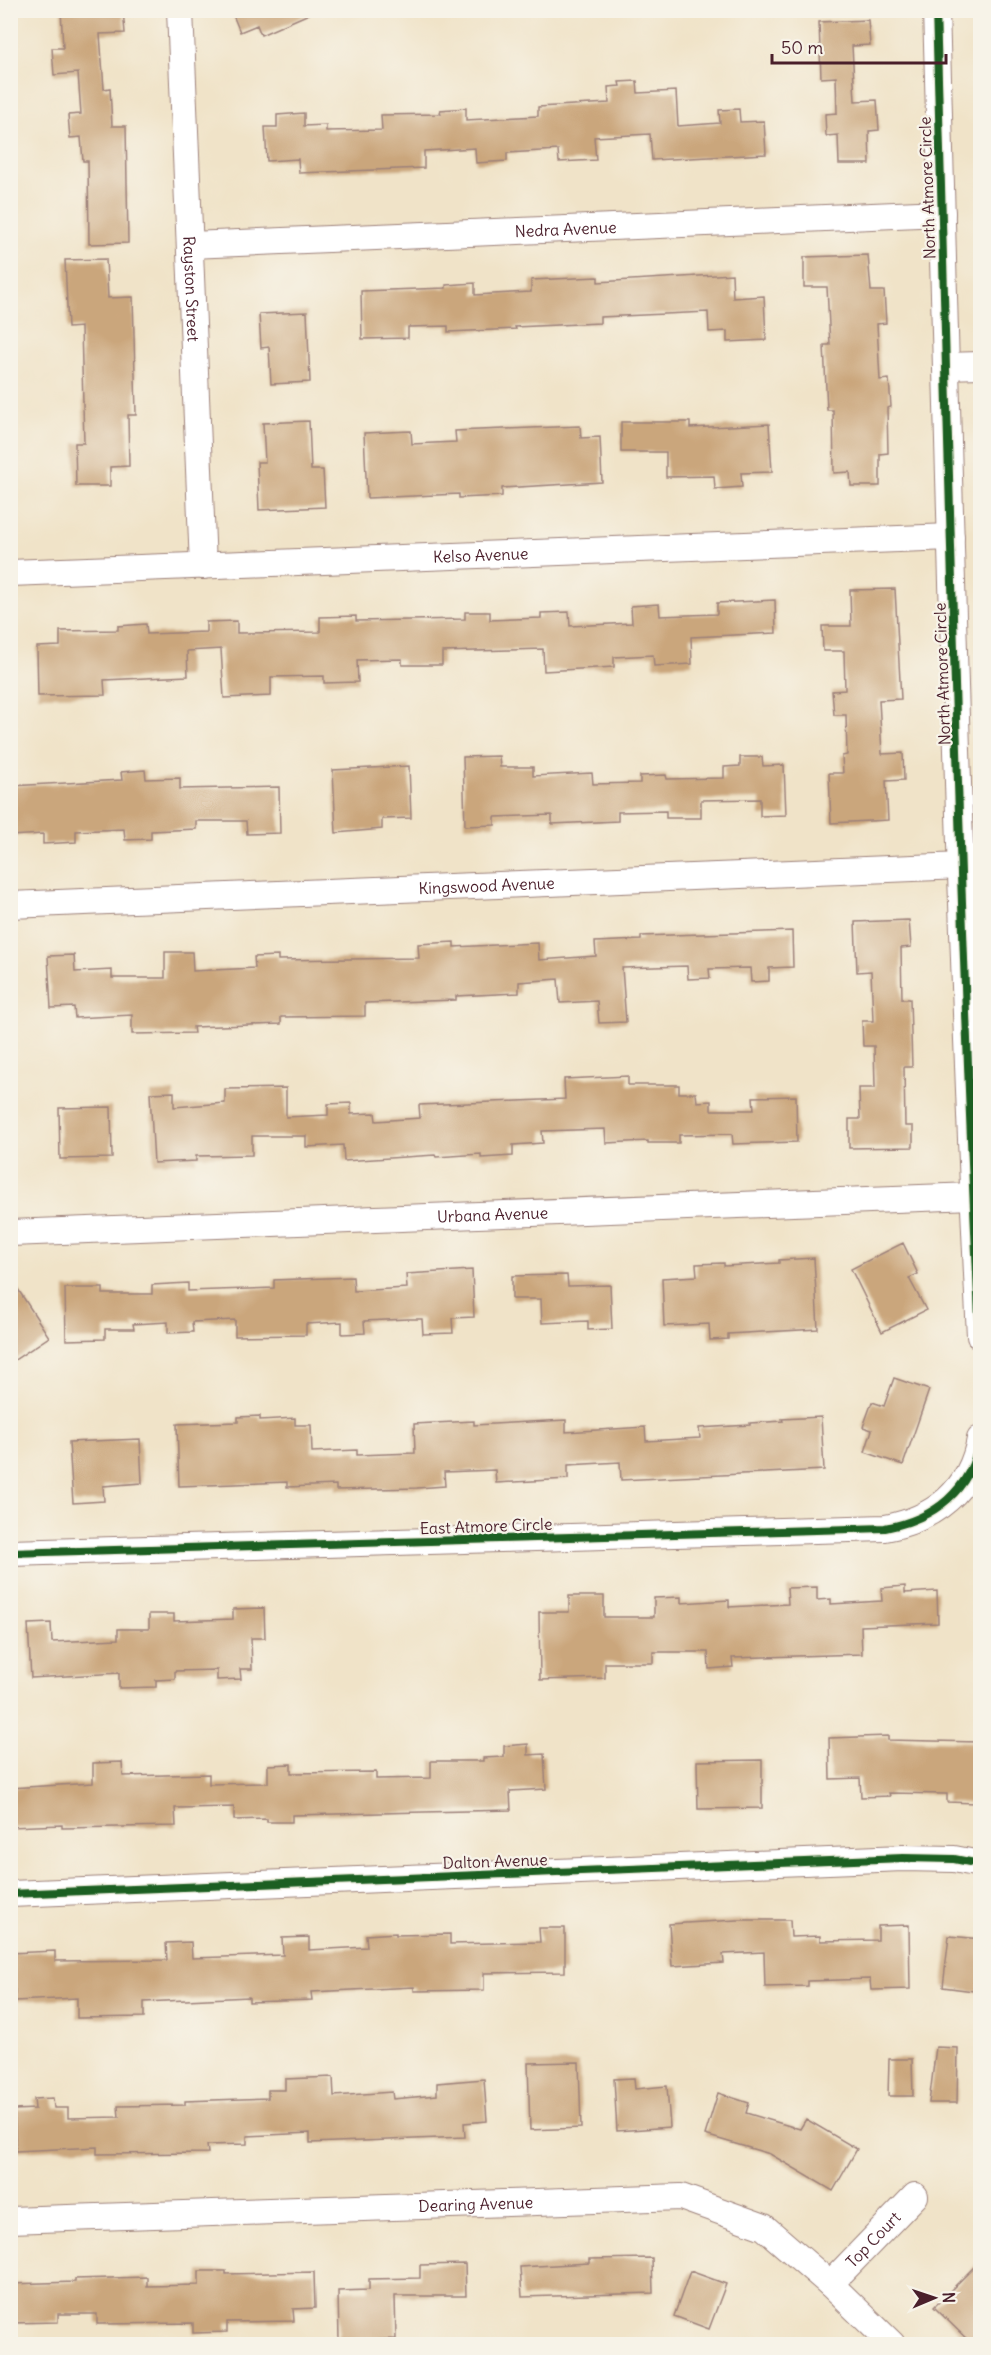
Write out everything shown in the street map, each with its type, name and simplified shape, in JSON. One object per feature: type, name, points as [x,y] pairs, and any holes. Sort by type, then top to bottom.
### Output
[{"type":"street","name":"Rayston Street","points":[[180,10],[203,566]]},
{"type":"street","name":"North Atmore Circle","points":[[936,10],[945,366],[973,1196],[981,1336]]},
{"type":"street","name":"Nedra Avenue","points":[[190,245],[942,213]]},
{"type":"street","points":[[945,366],[981,365]]},
{"type":"street","name":"Kelso Avenue","points":[[10,573],[951,537]]},
{"type":"street","name":"Kingswood Avenue","points":[[10,904],[962,866]]},
{"type":"street","name":"Urbana Avenue","points":[[10,1233],[973,1196]]},
{"type":"street","name":"East Atmore Circle","points":[[10,1553],[885,1528],[922,1517],[937,1509],[954,1494],[964,1482],[974,1463],[981,1439]]},
{"type":"street","name":"Dalton Avenue","points":[[10,1894],[903,1858],[954,1859],[981,1864]]},
{"type":"street","name":"Top Court","points":[[830,2284],[915,2196]]},
{"type":"street","name":"Dearing Avenue","points":[[10,2220],[681,2197],[764,2228],[830,2284],[892,2344]]},
{"type":"building","points":[[61,10],[123,10],[125,33],[100,34],[104,89],[110,88],[112,126],[126,126],[128,243],[89,244],[88,161],[83,161],[81,137],[70,138],[68,115],[81,114],[78,73],[54,75],[52,48],[63,48]]},
{"type":"building","points":[[231,10],[318,10],[261,35],[257,25],[240,32]]},
{"type":"building","points":[[868,20],[870,45],[852,46],[855,101],[877,100],[879,130],[869,131],[870,164],[839,164],[838,135],[826,136],[825,114],[837,113],[836,77],[821,78],[819,22]]},
{"type":"building","points":[[637,81],[638,93],[676,91],[678,126],[720,123],[719,110],[739,109],[740,122],[764,121],[766,154],[652,160],[650,134],[594,137],[596,160],[559,162],[558,150],[507,153],[507,161],[476,163],[475,148],[424,151],[424,168],[299,173],[298,159],[267,161],[265,127],[277,127],[277,115],[304,113],[304,126],[326,125],[326,131],[382,130],[381,115],[441,114],[440,110],[466,108],[466,120],[538,116],[538,107],[609,103],[608,87],[620,86],[619,82]]},
{"type":"building","points":[[868,255],[871,291],[884,291],[886,323],[877,324],[880,380],[889,379],[891,407],[887,408],[888,453],[880,454],[880,486],[851,486],[850,472],[834,473],[833,410],[827,410],[824,345],[830,345],[827,287],[804,287],[804,257]]},
{"type":"building","points":[[106,259],[108,298],[133,297],[136,415],[128,415],[129,466],[110,467],[110,486],[76,486],[75,443],[84,443],[81,327],[68,328],[65,260]]},
{"type":"building","points":[[732,274],[733,298],[764,296],[766,340],[727,342],[727,331],[709,332],[708,312],[600,317],[600,323],[515,327],[516,329],[448,332],[448,326],[408,327],[408,338],[362,339],[361,291],[446,288],[446,285],[475,283],[475,295],[531,292],[531,280],[598,277],[598,282]]},
{"type":"building","points":[[307,312],[310,382],[271,384],[269,347],[261,348],[259,314]]},
{"type":"building","points":[[309,421],[311,470],[323,470],[325,507],[259,510],[257,462],[265,462],[263,423]]},
{"type":"building","points":[[621,422],[690,422],[690,428],[769,424],[772,472],[741,473],[742,487],[715,489],[714,476],[666,477],[666,452],[621,452]]},
{"type":"building","points":[[580,426],[581,438],[600,437],[602,482],[502,488],[502,496],[459,498],[459,494],[367,498],[364,433],[411,431],[412,444],[456,442],[455,431]]},
{"type":"building","points":[[895,589],[901,699],[879,700],[882,754],[903,753],[904,780],[886,781],[888,820],[831,823],[829,773],[843,773],[842,756],[847,755],[846,715],[834,715],[832,691],[845,690],[844,651],[823,651],[822,626],[851,626],[850,590]]},
{"type":"building","points":[[775,600],[776,633],[691,637],[692,664],[654,666],[653,655],[614,657],[614,667],[544,671],[543,649],[442,652],[442,665],[402,665],[402,659],[357,660],[358,682],[324,683],[324,676],[271,677],[271,696],[224,698],[221,649],[187,651],[188,676],[104,680],[105,695],[38,696],[37,647],[60,646],[60,631],[118,630],[118,626],[146,624],[147,634],[206,632],[206,622],[237,621],[237,633],[320,632],[320,617],[356,616],[356,621],[465,619],[465,612],[490,612],[490,620],[541,618],[541,613],[569,612],[570,626],[632,623],[631,606],[659,604],[660,616],[717,614],[717,603]]},
{"type":"building","points":[[499,756],[500,767],[533,767],[533,776],[592,773],[593,784],[640,783],[640,776],[666,775],[667,779],[724,778],[724,767],[740,766],[740,757],[762,757],[763,766],[784,765],[786,815],[760,816],[760,799],[701,800],[701,818],[666,818],[666,811],[618,812],[618,821],[552,824],[552,815],[495,817],[495,825],[465,826],[463,757]]},
{"type":"building","points":[[409,766],[411,818],[382,819],[382,829],[336,833],[333,770]]},
{"type":"building","points":[[145,770],[146,779],[180,778],[180,789],[279,787],[280,833],[247,834],[246,821],[196,821],[196,829],[151,831],[151,839],[125,840],[124,829],[76,831],[76,842],[43,844],[43,834],[10,836],[10,786],[122,780],[121,772]]},
{"type":"building","points":[[909,920],[911,947],[901,948],[902,999],[910,999],[912,1067],[904,1067],[905,1126],[913,1126],[913,1147],[849,1148],[849,1119],[860,1119],[859,1088],[875,1088],[874,1046],[863,1046],[862,1021],[873,1021],[871,971],[857,972],[855,922]]},
{"type":"building","points":[[792,931],[793,967],[769,968],[769,981],[751,982],[750,968],[709,969],[710,978],[688,979],[687,966],[622,968],[626,1022],[599,1023],[597,1001],[560,1003],[558,979],[519,982],[519,993],[456,996],[456,1000],[365,1003],[365,1016],[281,1017],[281,1024],[193,1027],[194,1033],[132,1034],[132,1015],[75,1018],[74,1007],[51,1008],[48,956],[74,955],[75,972],[112,970],[112,978],[165,978],[165,952],[192,952],[193,971],[255,968],[254,957],[278,956],[278,960],[419,958],[418,944],[454,942],[454,947],[538,943],[539,960],[596,956],[595,942],[641,940],[641,936]]},
{"type":"building","points":[[628,1076],[628,1085],[679,1085],[679,1093],[696,1093],[697,1102],[711,1101],[711,1110],[754,1110],[753,1097],[796,1096],[797,1142],[733,1144],[732,1134],[679,1135],[679,1143],[648,1143],[648,1141],[606,1143],[605,1129],[542,1131],[543,1143],[513,1145],[513,1156],[481,1158],[481,1154],[436,1157],[435,1155],[344,1161],[343,1145],[306,1147],[306,1136],[252,1136],[252,1155],[196,1156],[196,1161],[154,1163],[150,1093],[174,1092],[174,1107],[225,1103],[225,1089],[286,1088],[286,1117],[328,1115],[328,1104],[351,1103],[351,1114],[375,1113],[376,1121],[420,1118],[419,1105],[565,1099],[564,1079]]},
{"type":"building","points":[[111,1107],[112,1158],[60,1159],[59,1108]]},
{"type":"building","points":[[903,1243],[918,1274],[909,1278],[926,1310],[882,1332],[851,1269]]},
{"type":"building","points":[[814,1258],[818,1329],[728,1334],[728,1339],[710,1340],[709,1324],[664,1326],[662,1278],[697,1276],[696,1264],[724,1263],[724,1266],[779,1263],[779,1260]]},
{"type":"building","points":[[472,1270],[474,1317],[452,1318],[453,1333],[423,1334],[422,1319],[408,1319],[364,1321],[365,1333],[342,1334],[342,1322],[306,1324],[306,1335],[235,1336],[235,1320],[192,1322],[193,1332],[168,1333],[168,1322],[133,1324],[134,1329],[105,1329],[105,1339],[66,1340],[65,1288],[103,1288],[103,1294],[152,1294],[152,1285],[188,1283],[188,1291],[274,1288],[274,1280],[353,1277],[354,1291],[407,1288],[406,1274]]},
{"type":"building","points":[[567,1275],[568,1286],[610,1285],[612,1329],[588,1330],[588,1321],[542,1323],[541,1299],[512,1299],[512,1276]]},
{"type":"building","points":[[10,1277],[49,1337],[10,1363]]},
{"type":"building","points":[[894,1378],[929,1390],[903,1465],[865,1452],[872,1430],[863,1427],[872,1402],[884,1406]]},
{"type":"building","points":[[260,1416],[260,1420],[295,1418],[295,1425],[311,1425],[312,1452],[357,1450],[357,1455],[415,1453],[414,1424],[474,1421],[474,1425],[566,1420],[566,1432],[645,1427],[646,1441],[700,1438],[699,1428],[821,1417],[824,1470],[621,1480],[620,1462],[568,1465],[568,1479],[496,1483],[495,1470],[444,1472],[445,1486],[417,1488],[336,1490],[336,1485],[287,1487],[287,1482],[179,1486],[177,1424],[238,1422],[238,1417]]},
{"type":"building","points":[[140,1439],[142,1483],[103,1486],[104,1501],[73,1503],[69,1442]]},
{"type":"building","points":[[905,1586],[905,1593],[937,1591],[938,1623],[861,1626],[862,1654],[732,1658],[733,1667],[709,1669],[708,1652],[653,1652],[653,1663],[605,1663],[605,1678],[540,1680],[539,1612],[569,1612],[569,1596],[604,1596],[604,1617],[654,1617],[654,1598],[681,1597],[681,1603],[729,1600],[729,1607],[788,1604],[787,1588],[817,1587],[817,1600],[831,1599],[831,1604],[882,1601],[881,1588]]},
{"type":"building","points":[[264,1608],[265,1638],[251,1638],[252,1669],[240,1669],[241,1679],[217,1680],[217,1670],[175,1671],[175,1679],[156,1680],[156,1687],[119,1688],[119,1673],[31,1678],[28,1624],[51,1623],[52,1642],[118,1639],[118,1629],[149,1629],[149,1614],[174,1614],[174,1621],[233,1619],[233,1609]]},
{"type":"building","points":[[888,1736],[888,1740],[978,1742],[976,1803],[947,1802],[947,1794],[889,1793],[890,1796],[861,1797],[860,1778],[830,1779],[829,1738]]},
{"type":"building","points":[[528,1744],[528,1755],[544,1754],[546,1789],[510,1791],[511,1810],[292,1815],[292,1822],[267,1822],[267,1819],[234,1820],[234,1807],[175,1808],[176,1826],[10,1827],[10,1788],[93,1783],[93,1763],[122,1762],[123,1776],[209,1774],[209,1784],[268,1783],[268,1765],[291,1764],[291,1773],[376,1772],[376,1779],[431,1778],[431,1761],[483,1761],[483,1758],[504,1757],[504,1746]]},
{"type":"building","points":[[762,1760],[762,1808],[698,1809],[697,1761]]},
{"type":"building","points":[[790,1920],[791,1937],[820,1936],[820,1941],[878,1940],[878,1926],[909,1925],[910,1989],[871,1990],[870,1979],[808,1981],[808,1986],[765,1987],[764,1952],[723,1954],[724,1963],[672,1966],[669,1924]]},
{"type":"building","points":[[539,1928],[565,1928],[565,1972],[484,1973],[484,1990],[414,1991],[414,1987],[311,1992],[312,2000],[249,2002],[249,1997],[144,2002],[144,2017],[77,2018],[77,1998],[15,2001],[15,1990],[10,1990],[10,1953],[55,1951],[55,1961],[167,1960],[166,1943],[191,1942],[192,1958],[283,1955],[282,1938],[309,1937],[309,1950],[367,1947],[366,1935],[396,1933],[396,1935],[450,1934],[450,1944],[540,1942]]},
{"type":"building","points":[[949,1936],[981,1939],[981,1992],[943,1987]]},
{"type":"building","points":[[936,2047],[958,2048],[957,2103],[929,2103]]},
{"type":"building","points":[[889,2059],[912,2059],[913,2096],[888,2096]]},
{"type":"building","points":[[579,2062],[581,2128],[530,2130],[528,2063]]},
{"type":"building","points":[[333,2077],[334,2096],[392,2092],[393,2099],[437,2095],[437,2083],[484,2079],[487,2121],[464,2123],[465,2137],[310,2143],[310,2133],[247,2136],[247,2144],[207,2145],[208,2153],[97,2154],[97,2147],[16,2151],[14,2110],[35,2109],[34,2099],[53,2098],[54,2108],[68,2108],[68,2118],[119,2117],[118,2106],[185,2105],[185,2101],[268,2098],[268,2090],[285,2090],[285,2079]]},
{"type":"building","points":[[634,2078],[635,2089],[667,2086],[670,2127],[617,2131],[614,2079]]},
{"type":"building","points":[[718,2093],[749,2103],[746,2113],[800,2129],[806,2119],[857,2149],[833,2191],[770,2154],[705,2135]]},
{"type":"building","points":[[652,2258],[653,2293],[522,2297],[520,2267],[589,2263],[589,2259]]},
{"type":"building","points":[[981,2260],[981,2344],[972,2344],[934,2307]]},
{"type":"building","points":[[465,2264],[466,2296],[395,2296],[396,2339],[339,2341],[338,2291],[369,2290],[369,2279],[420,2278],[420,2265]]},
{"type":"building","points":[[199,2271],[226,2271],[226,2274],[314,2272],[315,2308],[293,2309],[294,2321],[227,2322],[227,2332],[193,2333],[193,2323],[97,2324],[97,2314],[58,2314],[58,2322],[10,2323],[10,2284],[147,2277],[147,2286],[199,2285]]},
{"type":"building","points":[[690,2271],[726,2284],[709,2329],[674,2316]]},
{"type":"cycle path","points":[[936,10],[960,839],[980,1336]]},
{"type":"cycle path","points":[[10,1553],[885,1528],[919,1518],[948,1500],[968,1474],[980,1439]]},
{"type":"cycle path","points":[[10,1894],[903,1858],[954,1859],[980,1864]]}]
